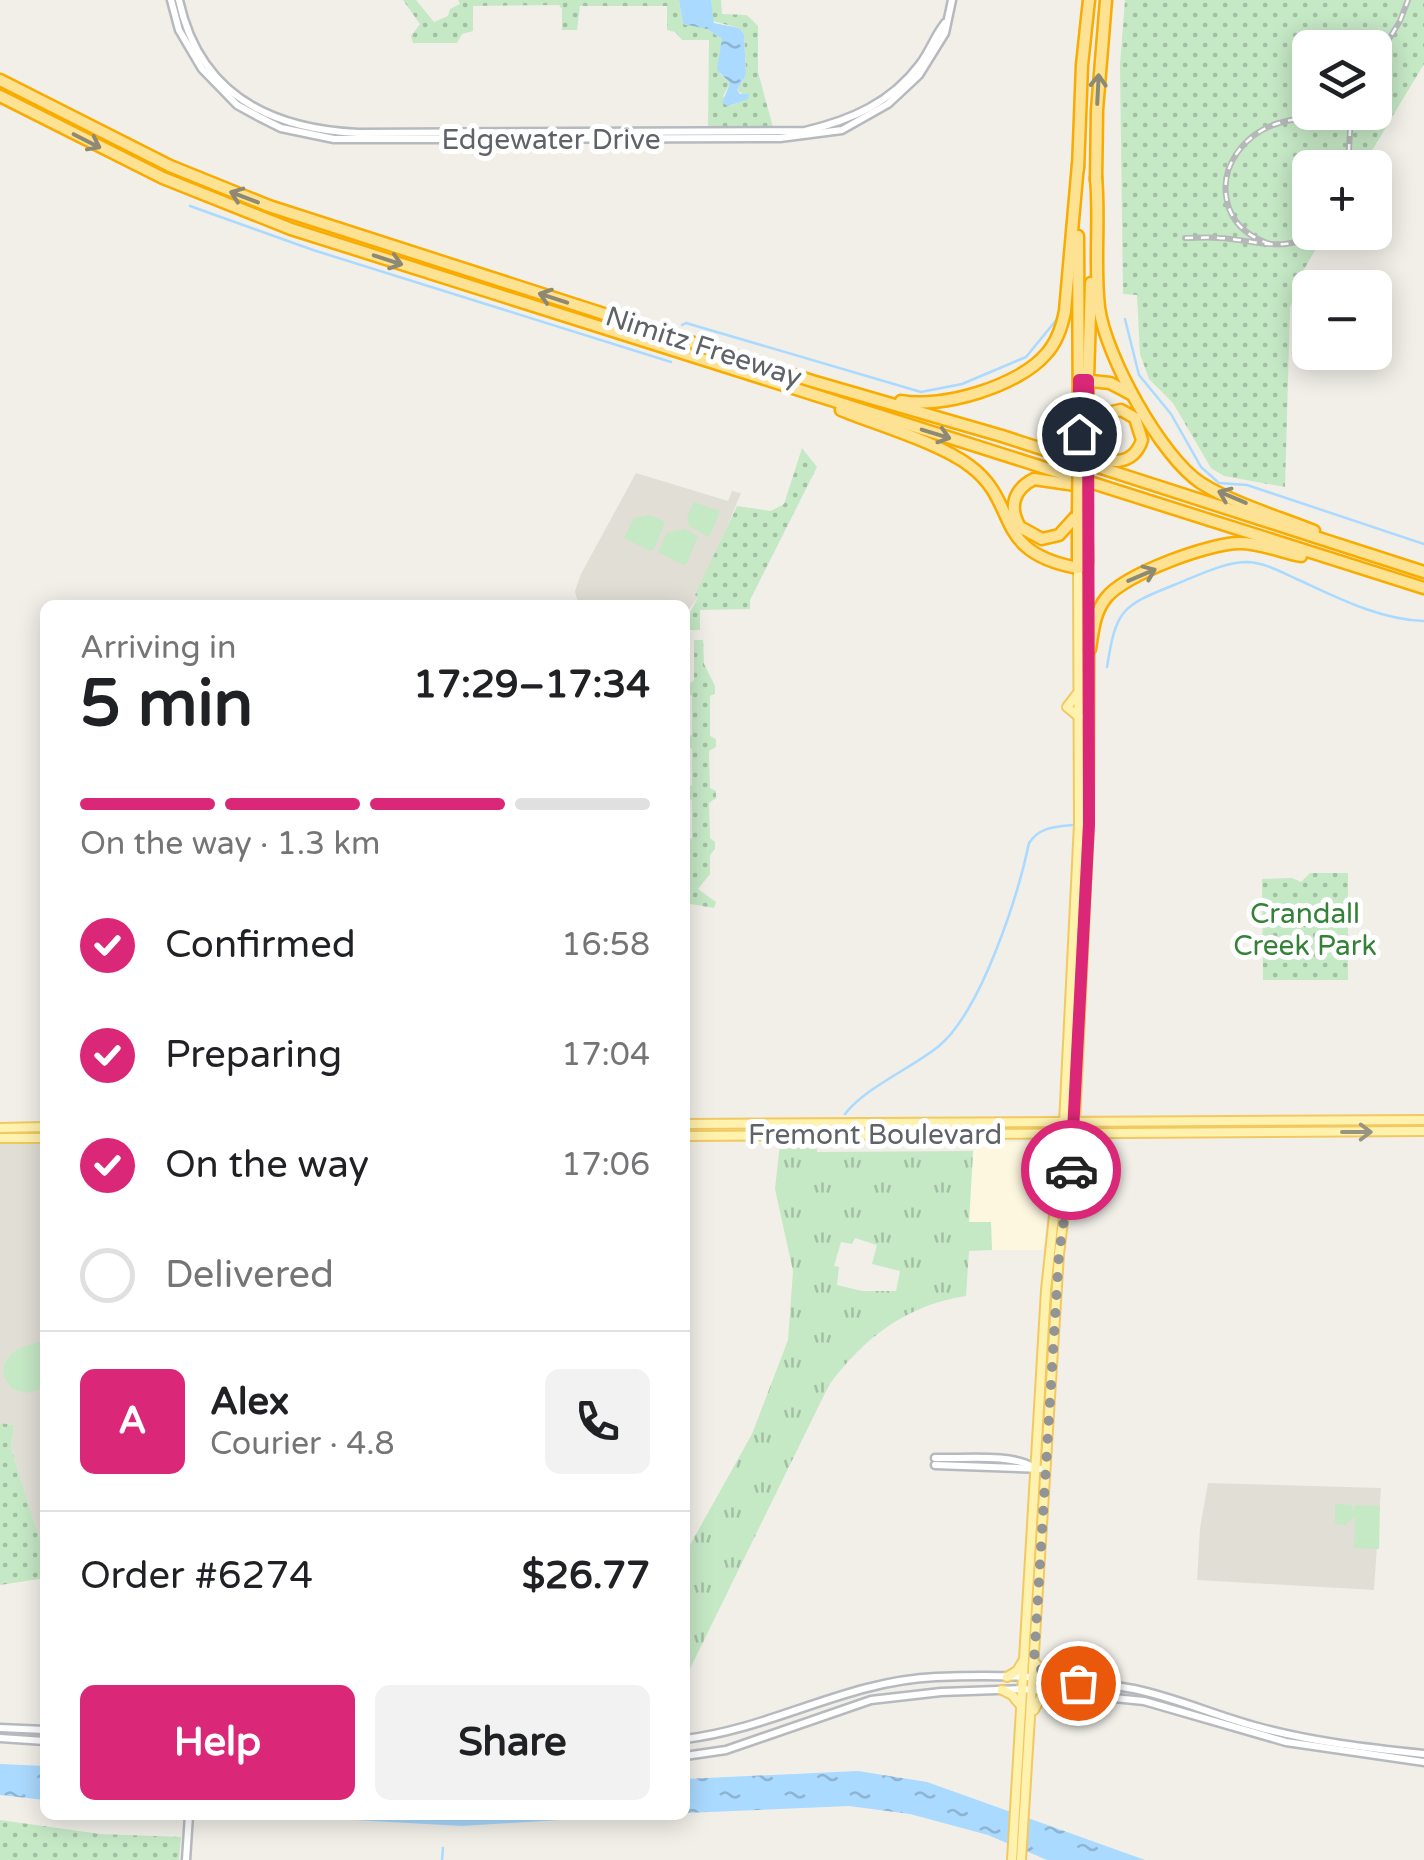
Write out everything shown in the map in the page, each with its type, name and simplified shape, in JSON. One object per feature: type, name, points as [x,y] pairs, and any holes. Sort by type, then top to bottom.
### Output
[{"type":"highway","points":[[812,381],[916,404],[932,404],[962,398],[1014,377],[1037,363],[1054,344],[1063,322],[1089,0]]},
{"type":"highway","points":[[776,384],[783,391],[836,408],[963,461],[986,482],[1009,528],[1028,549],[1054,562],[1082,565],[1084,376],[1106,0]]},
{"type":"highway","name":"Nimitz Freeway","points":[[0,80],[170,166],[244,198],[812,381],[1002,436],[1424,574]]},
{"type":"highway","name":"Nimitz Freeway","points":[[0,96],[163,178],[265,220],[1424,588]]},
{"type":"highway","points":[[1078,164],[1084,376]]},
{"type":"highway","points":[[1096,177],[1100,311],[1118,367],[1132,395],[1190,475],[1207,486],[1320,533],[1326,541]]},
{"type":"highway","points":[[1084,376],[1110,383],[1132,395]]},
{"type":"highway","points":[[1002,436],[1121,462],[1140,447],[1142,432],[1128,413],[1112,410],[1097,419],[1083,438]]},
{"type":"highway","points":[[1082,515],[1059,535],[1042,539],[1020,526],[1014,503],[1026,483],[1043,478],[1135,496]]},
{"type":"highway","points":[[1276,525],[1284,532],[1424,574]]},
{"type":"highway","points":[[1090,650],[1096,618],[1112,592],[1130,580],[1212,547],[1253,544],[1351,566]]},
{"type":"main road","points":[[1012,1860],[1032,1714],[1024,1657],[1059,1254],[1075,1122],[1089,824],[1090,650],[1082,565]]},
{"type":"main road","points":[[1028,1678],[1034,1662],[1050,1245],[1064,1133],[1079,824],[1082,565]]},
{"type":"main road","points":[[1076,1098],[1084,1114],[1098,1122]]},
{"type":"main road","points":[[1040,1122],[1056,1114],[1065,1100]]},
{"type":"main road","name":"Fremont Boulevard","points":[[690,1124],[1424,1120]]},
{"type":"main road","points":[[0,1128],[40,1127]]},
{"type":"main road","name":"Fremont Boulevard","points":[[690,1137],[1424,1132]]},
{"type":"main road","points":[[1039,1133],[1053,1139],[1062,1154]]},
{"type":"main road","points":[[0,1138],[40,1138]]},
{"type":"main road","points":[[1006,1677],[1017,1671],[1024,1657]]},
{"type":"main road","points":[[1034,1662],[1051,1680]]},
{"type":"main road","points":[[1002,1690],[1022,1708]]},
{"type":"main road","points":[[1021,1860],[1022,1708],[1028,1690]]},
{"type":"main road","points":[[1032,1714],[1041,1697],[1052,1691]]},
{"type":"street","name":"Edgewater Drive","points":[[170,0],[179,30],[202,69],[238,105],[281,128],[334,139],[816,136],[842,130],[898,96],[932,58],[946,33],[952,0]]},
{"type":"street","name":"Edgewater Drive","points":[[179,0],[194,43],[222,83],[247,103],[306,129],[358,133],[805,131],[853,118],[884,100],[920,64],[946,22]]},
{"type":"street","points":[[935,1462],[1009,1460],[1040,1469]]},
{"type":"street","points":[[690,1739],[739,1731],[833,1696],[872,1686],[934,1677],[1006,1677],[1162,1696],[1285,1734],[1424,1754]]},
{"type":"street","points":[[690,1755],[742,1746],[872,1700],[941,1692],[1028,1690],[1144,1700],[1286,1742],[1424,1762]]},
{"type":"street","points":[[0,1728],[40,1730]]},
{"type":"street","points":[[0,1738],[40,1741]]},
{"type":"street","points":[[186,1860],[189,1820]]},
{"type":"shaded area","points":[[636,473],[728,501],[732,491],[741,493],[690,608],[690,600],[578,600],[575,591]]},
{"type":"shaded area","points":[[974,1142],[1044,1142],[1055,1148],[1043,1250],[992,1250],[991,1223],[969,1223]]},
{"type":"shaded area","points":[[0,1144],[40,1144],[40,1540],[11,1448],[14,1425],[0,1423]]},
{"type":"shaded area","points":[[1208,1483],[1381,1488],[1374,1590],[1197,1580]]},
{"type":"green space","points":[[403,0],[416,0],[434,22],[448,16],[450,9],[460,4],[458,0],[679,0],[683,24],[707,29],[722,39],[720,74],[730,83],[723,96],[731,106],[748,98],[737,90],[746,75],[744,34],[739,28],[713,21],[711,0],[721,0],[722,14],[747,15],[758,26],[758,72],[773,127],[708,128],[709,40],[682,40],[667,30],[667,6],[580,6],[577,30],[562,30],[559,5],[473,6],[473,31],[462,34],[457,43],[413,43],[411,36],[420,24]]},
{"type":"green space","points":[[1125,0],[1424,0],[1424,64],[1392,117],[1392,30],[1292,30],[1292,130],[1384,130],[1372,150],[1292,150],[1292,250],[1315,250],[1304,270],[1292,270],[1285,487],[1224,476],[1211,468],[1173,403],[1149,379],[1140,354],[1137,295],[1123,294],[1120,65]]},
{"type":"green space","points":[[802,448],[817,467],[750,600],[750,609],[700,610],[700,630],[690,630],[690,612],[698,597],[695,595],[737,506],[771,511],[784,504]]},
{"type":"green space","points":[[694,502],[720,511],[709,537],[689,526],[687,517]]},
{"type":"green space","points":[[651,515],[665,522],[650,551],[624,538],[634,518]]},
{"type":"green space","points":[[684,529],[698,536],[683,565],[658,552],[667,533]]},
{"type":"green space","points":[[694,640],[703,640],[704,664],[715,686],[715,693],[710,696],[710,736],[716,739],[716,747],[709,751],[710,788],[716,791],[716,798],[709,803],[710,838],[715,849],[710,855],[710,874],[698,889],[716,902],[714,908],[690,904],[690,683],[694,680]]},
{"type":"green space","name":"Crandall Creek Park","points":[[1310,873],[1348,873],[1348,980],[1263,980],[1262,879],[1292,878],[1301,882]]},
{"type":"green space","points":[[780,1144],[816,1144],[817,1152],[973,1151],[969,1222],[991,1222],[992,1250],[969,1251],[966,1296],[924,1307],[888,1326],[829,1385],[690,1669],[690,1545],[752,1434],[788,1340],[793,1271],[775,1189]],"holes":[[[855,1238],[877,1245],[872,1264],[900,1271],[896,1291],[862,1291],[837,1285],[839,1267],[834,1266],[841,1242],[852,1244]]]},
{"type":"green space","points":[[40,1342],[40,1389],[28,1393],[12,1389],[3,1375],[7,1360],[17,1350]]},
{"type":"green space","points":[[0,1423],[14,1425],[11,1448],[40,1540],[40,1579],[0,1585]]},
{"type":"green space","points":[[1335,1504],[1351,1505],[1354,1511],[1355,1505],[1380,1506],[1379,1549],[1354,1548],[1355,1516],[1345,1525],[1335,1524]]},
{"type":"green space","points":[[0,1820],[100,1834],[181,1837],[179,1860],[0,1860]]},
{"type":"water","points":[[679,0],[711,0],[714,23],[739,28],[744,34],[746,75],[737,90],[749,94],[748,99],[729,106],[722,103],[730,83],[717,70],[722,39],[707,29],[683,24]]},
{"type":"water","points":[[0,1764],[40,1766],[40,1799],[0,1795]]},
{"type":"water","points":[[858,1771],[927,1782],[1145,1860],[1047,1860],[988,1835],[910,1814],[849,1806],[690,1813],[690,1779]]},
{"type":"water","points":[[354,1820],[559,1820],[462,1826]]},
{"type":"waterway","points":[[190,206],[313,250],[671,362]]},
{"type":"waterway","points":[[682,325],[686,323],[921,392],[962,384],[1026,357],[1058,318]]},
{"type":"waterway","points":[[1125,319],[1139,375],[1171,414],[1201,467],[1219,483],[1247,485],[1424,544]]},
{"type":"waterway","points":[[1107,667],[1118,622],[1132,605],[1201,574],[1239,563],[1268,566],[1344,601],[1424,621]]},
{"type":"waterway","points":[[845,1114],[865,1095],[939,1046],[954,1029],[996,951],[1029,843],[1043,831],[1072,825]]},
{"type":"waterway","points":[[442,1860],[443,1848]]},
{"type":"railway","points":[[1392,34],[1408,0]]},
{"type":"railway","points":[[1270,244],[1237,223],[1227,201],[1227,175],[1237,153],[1255,134],[1292,120]]},
{"type":"railway","points":[[1349,150],[1350,130]]},
{"type":"railway","points":[[1185,238],[1292,243]]},
{"type":"way so far","points":[[1071,1170],[1059,1254],[1034,1662],[1051,1680],[1078,1683]]},
{"type":"route","points":[[1071,1170],[1089,824],[1088,380],[1079,380],[1079,434]]}]
